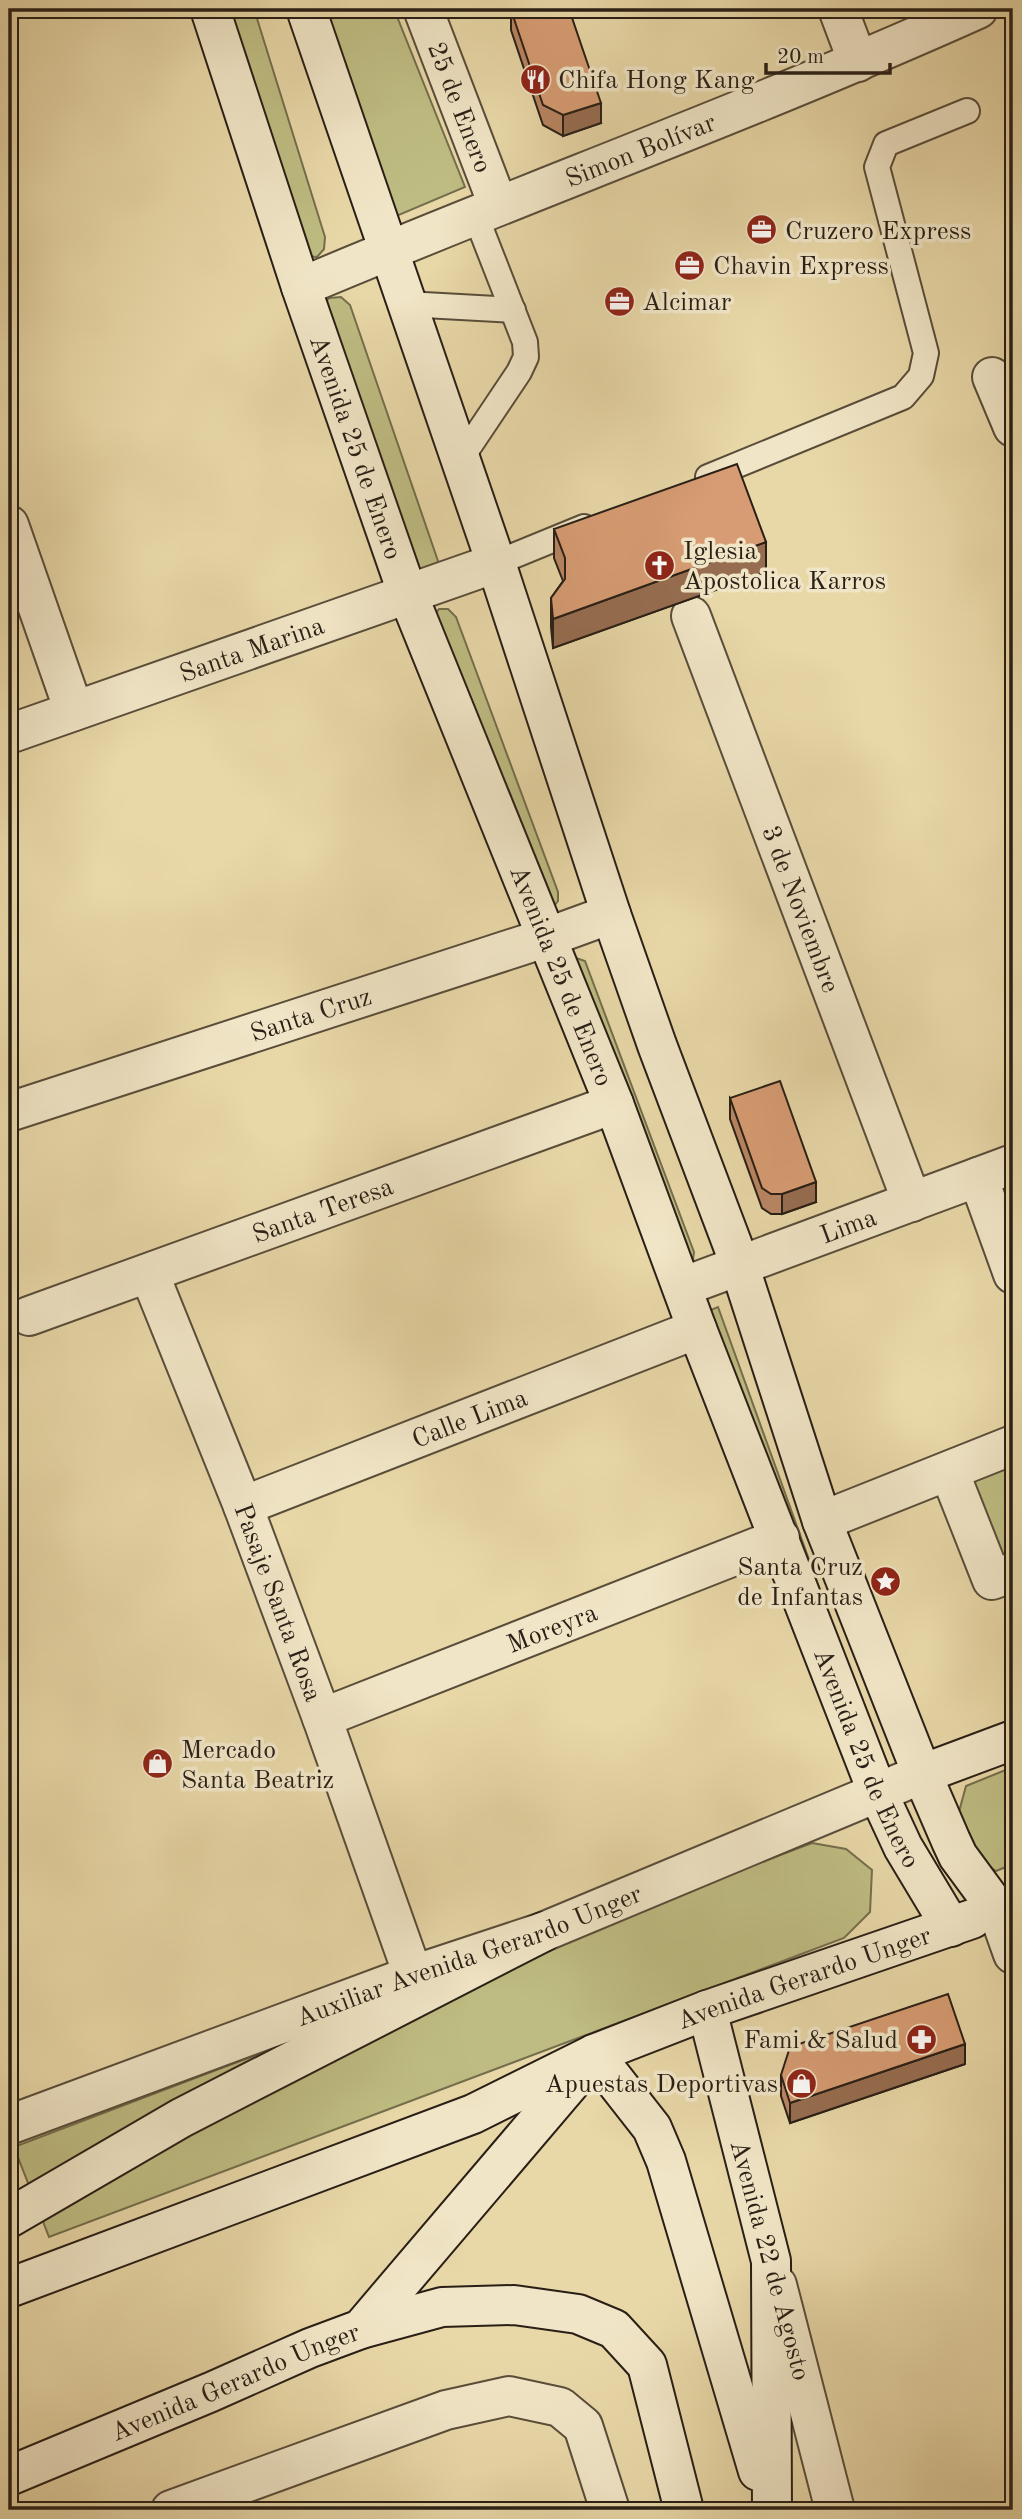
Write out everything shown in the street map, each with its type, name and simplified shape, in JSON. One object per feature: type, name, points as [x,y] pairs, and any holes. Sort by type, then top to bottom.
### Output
[{"type":"main road","name":"Avenida 25 de Enero","points":[[210,9],[301,287],[408,595],[614,1104],[697,1329],[877,1791],[903,1847],[951,1927]]},
{"type":"main road","name":"Avenida 25 de Enero","points":[[306,9],[496,563],[611,914],[739,1266],[822,1521],[922,1774],[958,1856],[1005,1905],[1013,1954]]},
{"type":"main road","name":"25 de Enero","points":[[424,9],[486,209]]},
{"type":"main road","points":[[838,9],[858,62]]},
{"type":"main road","name":"Simon Bolívar","points":[[301,287],[486,209],[858,62],[978,9]]},
{"type":"main road","points":[[992,377],[1013,428]]},
{"type":"main road","points":[[9,525],[74,711]]},
{"type":"main road","name":"Santa Marina","points":[[9,734],[496,563]]},
{"type":"main road","name":"3 de Noviembre","points":[[691,616],[912,1202]]},
{"type":"main road","name":"Santa Cruz","points":[[9,1112],[548,937],[611,914]]},
{"type":"main road","name":"Santa Teresa","points":[[29,1316],[614,1104]]},
{"type":"main road","name":"Lima","points":[[682,1287],[1013,1164]]},
{"type":"main road","points":[[978,1177],[1013,1273]]},
{"type":"main road","name":"Pasaje Santa Rosa","points":[[149,1273],[243,1506],[413,1975]]},
{"type":"main road","name":"Calle Lima","points":[[243,1506],[697,1329]]},
{"type":"main road","points":[[822,1521],[1013,1445]]},
{"type":"main road","points":[[949,1471],[1003,1576]]},
{"type":"main road","name":"Moreyra","points":[[322,1718],[779,1538]]},
{"type":"main road","name":"Auxiliar Avenida Gerardo Unger","points":[[9,2124],[413,1975],[543,1932],[877,1791],[1013,1740]]},
{"type":"main road","name":"Avenida Gerardo Unger","points":[[9,2288],[473,2113],[594,2054],[707,2010],[951,1927],[1005,1905]]},
{"type":"main road","points":[[9,2218],[181,2118],[543,1932]]},
{"type":"main road","name":"Avenida 22 de Agosto","points":[[707,2010],[835,2510]]},
{"type":"main road","points":[[594,2054],[652,2128],[667,2161],[771,2510]]},
{"type":"main road","name":"Avenida Gerardo Unger","points":[[9,2476],[310,2348],[361,2329],[594,2054]]},
{"type":"main road","points":[[771,2261],[771,2510]]},
{"type":"main road","points":[[361,2329],[442,2307],[514,2305],[578,2314],[614,2329],[647,2365],[684,2510]]},
{"type":"main road","points":[[171,2510],[446,2410],[509,2396],[560,2407],[583,2426],[610,2510]]},
{"type":"lane","points":[[684,486],[903,397],[921,376],[926,353],[877,167],[886,144],[967,111]]},
{"type":"lane","points":[[460,460],[519,372],[526,357],[525,342],[513,310],[486,209]]},
{"type":"lane","points":[[406,304],[513,310]]},
{"type":"lane","points":[[496,563],[607,518]]},
{"type":"shaded area","points":[[218,9],[254,9],[325,237],[324,249],[317,257],[306,256]]},
{"type":"shaded area","points":[[315,9],[394,9],[465,187],[387,220]]},
{"type":"shaded area","points":[[341,297],[350,305],[438,561],[436,569],[420,577],[322,306],[329,298]]},
{"type":"shaded area","points":[[439,609],[448,609],[456,617],[558,892],[558,901],[554,906],[434,615]]},
{"type":"shaded area","points":[[576,958],[585,961],[694,1252],[693,1260],[689,1264]]},
{"type":"shaded area","points":[[718,1307],[861,1704],[701,1314]]},
{"type":"shaded area","points":[[1013,1457],[1013,1572],[953,1481]]},
{"type":"shaded area","points":[[1013,1767],[1013,1864],[996,1871],[951,1841],[966,1786]]},
{"type":"shaded area","points":[[812,1843],[846,1849],[872,1870],[870,1912],[844,1938],[49,2237],[14,2147]]},
{"type":"building","points":[[569,9],[601,103],[563,115],[543,105],[511,10]]},
{"type":"building","name":"Iglesia Apostolica Karros","points":[[737,464],[766,542],[553,619],[551,598],[565,579],[565,558],[554,529]]},
{"type":"building","points":[[780,1081],[816,1182],[782,1194],[771,1194],[762,1188],[730,1098]]},
{"type":"building","points":[[948,1994],[965,2044],[790,2103],[781,2075],[790,2047]]},
{"type":"place","name":"Chifa Hong Kang","points":[[535,79]]},
{"type":"place","name":"Cruzero Express","points":[[762,230]]},
{"type":"place","name":"Chavin Express","points":[[690,265]]},
{"type":"place","name":"Alcimar","points":[[619,301]]},
{"type":"place","name":"Iglesia Apostolica Karros","points":[[660,565]]},
{"type":"place","name":"Santa Cruz de Infantas","points":[[886,1581]]},
{"type":"place","name":"Mercado Santa Beatriz","points":[[158,1764]]},
{"type":"place","name":"Fami & Salud","points":[[921,2039]]},
{"type":"place","name":"Apuestas Deportivas","points":[[801,2083]]}]
